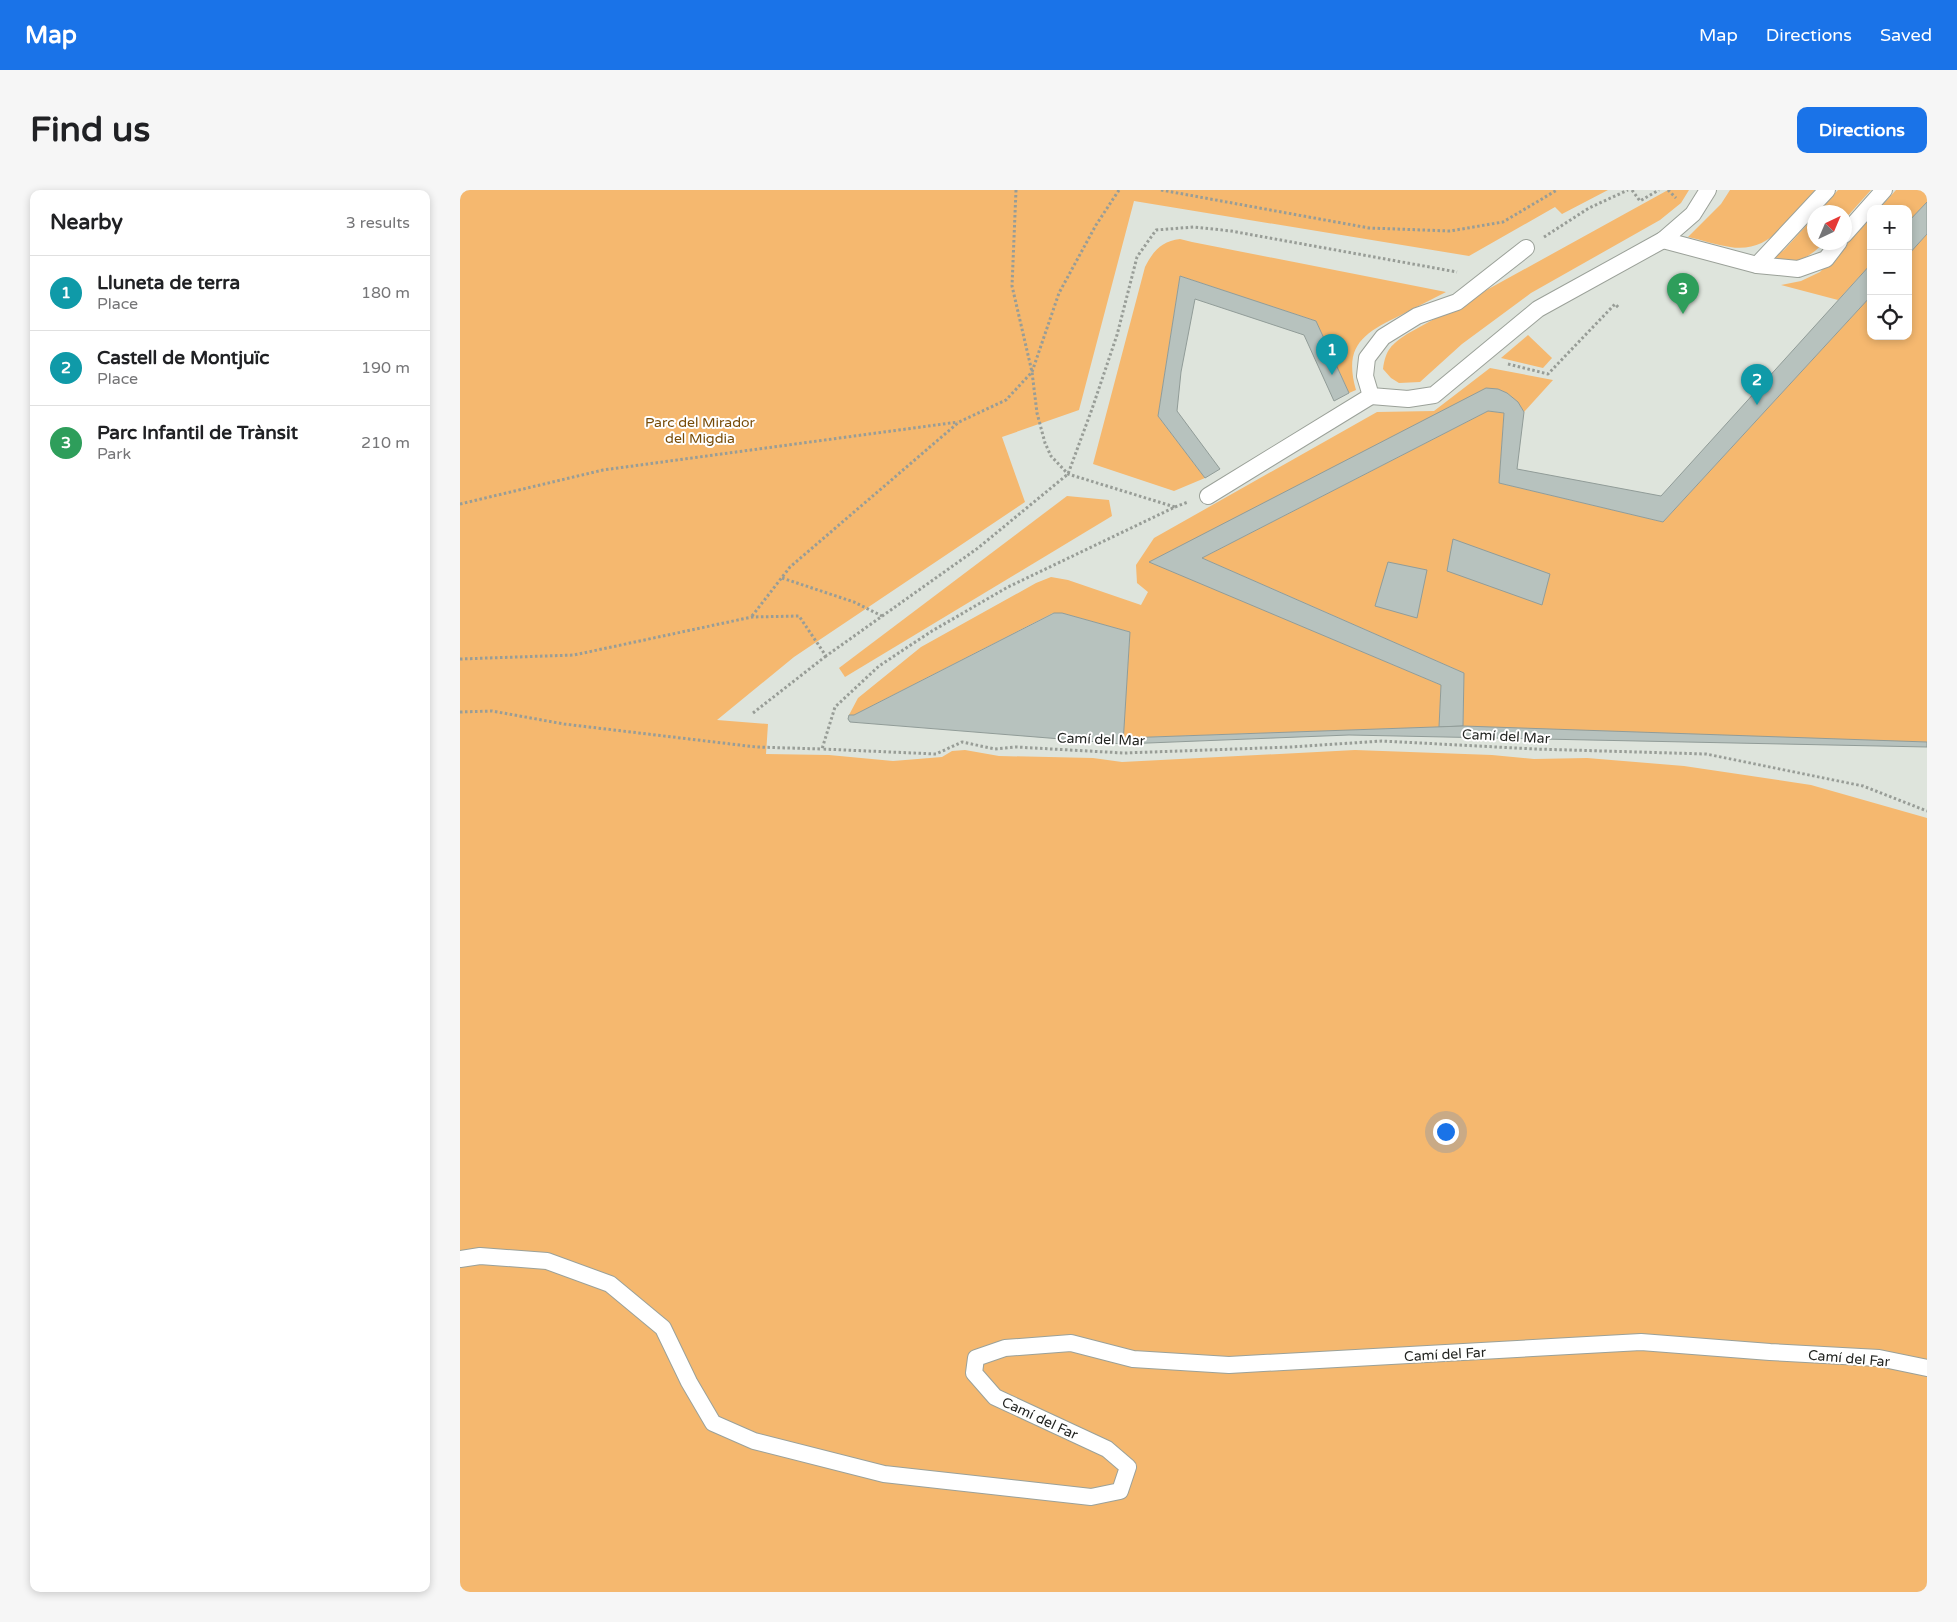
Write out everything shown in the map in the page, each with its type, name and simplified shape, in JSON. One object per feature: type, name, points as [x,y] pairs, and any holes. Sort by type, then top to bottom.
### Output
[{"type":"lane","points":[[1208,496],[1371,396],[1408,399],[1434,395],[1538,309],[1663,240],[1693,214],[1708,190]]},
{"type":"lane","points":[[1757,265],[1827,190]]},
{"type":"lane","points":[[1852,227],[1884,190]]},
{"type":"lane","points":[[1663,240],[1757,265],[1798,269],[1826,259],[1833,250]]},
{"type":"lane","points":[[1371,396],[1365,376],[1367,358],[1383,337],[1417,316],[1457,302],[1526,248]]},
{"type":"lane","name":"Camí del Far","points":[[460,1259],[480,1256],[547,1261],[610,1284],[663,1328],[689,1382],[713,1423],[754,1441],[884,1474],[1091,1497],[1120,1491],[1128,1467],[1107,1449],[995,1397],[974,1373],[976,1358],[1005,1348],[1071,1343],[1133,1358],[1230,1364],[1641,1342],[1879,1358],[1927,1368]]},
{"type":"path","points":[[822,749],[835,707],[879,666],[932,631],[1008,587],[1174,506],[1068,474],[1051,456],[1045,443],[1037,413],[1032,372],[1012,286],[1016,190]]},
{"type":"path","points":[[752,617],[790,567],[959,422],[1006,400],[1032,372],[1059,293],[1096,225],[1119,190]]},
{"type":"path","points":[[1161,190],[1369,228],[1450,230],[1503,222],[1557,190]]},
{"type":"path","points":[[1526,248],[1589,208],[1630,190],[1640,201],[1659,190]]},
{"type":"path","points":[[753,713],[826,656],[978,548],[1068,474],[1117,335],[1137,257],[1156,230],[1194,227],[1231,231],[1362,254],[1455,273],[1464,270]]},
{"type":"path","points":[[1481,356],[1548,374],[1615,304],[1620,308]]},
{"type":"path","points":[[460,504],[603,470],[959,422]]},
{"type":"path","points":[[782,578],[854,602],[882,616]]},
{"type":"path","points":[[460,659],[574,655],[752,617],[799,616],[826,656]]},
{"type":"path","name":"Camí del Mar","points":[[460,712],[492,711],[564,724],[756,747],[936,754],[962,742],[995,749],[1016,747],[1124,753],[1291,747],[1382,741],[1535,749],[1706,754],[1863,786],[1927,810]]},
{"type":"green space","name":"Parc del Mirador del Migdia","points":[[460,190],[1608,190],[1562,214],[1555,207],[1469,256],[1134,201],[1079,410],[1002,437],[1025,502],[794,657],[717,720],[768,724],[766,754],[829,755],[893,761],[942,757],[952,751],[965,750],[999,756],[1093,758],[1122,762],[1355,750],[1492,755],[1534,759],[1587,758],[1684,766],[1811,785],[1927,818],[1927,1592],[460,1592]]},
{"type":"green space","points":[[1668,190],[1689,190],[1681,203],[1660,220],[1531,293],[1462,344],[1420,382],[1399,383],[1391,378],[1383,369],[1390,348],[1407,334]]},
{"type":"green space","points":[[1730,190],[1815,190],[1789,222],[1768,239],[1757,245],[1744,248],[1730,247],[1688,237],[1721,204]]},
{"type":"green space","points":[[1838,190],[1871,190],[1852,211],[1852,205],[1824,205]]},
{"type":"green space","points":[[1896,190],[1927,190],[1927,202],[1912,218],[1912,205],[1883,205]]},
{"type":"green space","points":[[1867,222],[1867,268],[1838,300],[1781,285],[1801,281],[1820,272],[1841,250],[1852,250],[1852,238]]},
{"type":"green space","points":[[1807,225],[1807,250],[1816,250],[1805,258],[1798,260],[1785,262],[1768,261],[1784,250]]},
{"type":"green space","points":[[1927,234],[1927,742],[1658,736],[1463,726],[1464,673],[1202,558],[1488,411],[1504,413],[1499,483],[1663,522],[1867,300],[1867,340],[1912,340],[1912,251]]},
{"type":"green space","points":[[1180,239],[1446,292],[1377,328],[1360,342],[1352,362],[1356,390],[1349,393],[1316,321],[1180,276],[1158,416],[1205,478],[1174,491],[1093,464],[1145,267],[1151,256],[1159,248],[1168,242]]},
{"type":"green space","points":[[1528,335],[1552,358],[1543,368],[1501,358]]},
{"type":"green space","points":[[1490,368],[1553,380],[1524,412],[1513,398],[1498,389],[1150,562],[1441,685],[1439,727],[1123,738],[1130,632],[1062,613],[1053,613],[854,715],[849,715],[858,698],[921,647],[1036,583],[1051,577],[1068,580],[1141,605],[1148,592],[1137,583],[1136,565],[1154,538],[1377,412],[1434,411]]},
{"type":"green space","points":[[1067,496],[1109,500],[1112,516],[845,677],[839,668]]},
{"type":"building","points":[[1927,202],[1927,234],[1912,251],[1912,250],[1912,218]]},
{"type":"building","points":[[1867,268],[1867,300],[1663,522],[1499,483],[1504,413],[1488,411],[1202,558],[1464,673],[1463,726],[1439,727],[1441,685],[1149,562],[1486,388],[1498,389],[1507,393],[1518,402],[1524,412],[1517,469],[1661,496]]},
{"type":"building","points":[[1180,276],[1316,321],[1349,393],[1334,401],[1304,335],[1195,299],[1181,372],[1177,411],[1220,469],[1205,478],[1158,416]]},
{"type":"building","points":[[1453,539],[1550,574],[1542,605],[1447,571]]},
{"type":"building","points":[[1388,562],[1427,570],[1417,618],[1375,606]]},
{"type":"building","points":[[1054,613],[1062,613],[1130,632],[1123,744],[850,722],[848,719],[849,715],[854,715]]},
{"type":"building","points":[[1463,726],[1927,742],[1927,747],[1349,735],[1123,744],[1123,738]]},
{"type":"place","name":"Parc Infantil de Trànsit","points":[[1683,314]]},
{"type":"place","name":"Lluneta de terra","points":[[1332,375]]},
{"type":"place","name":"Castell de Montjuïc","points":[[1757,405]]}]
